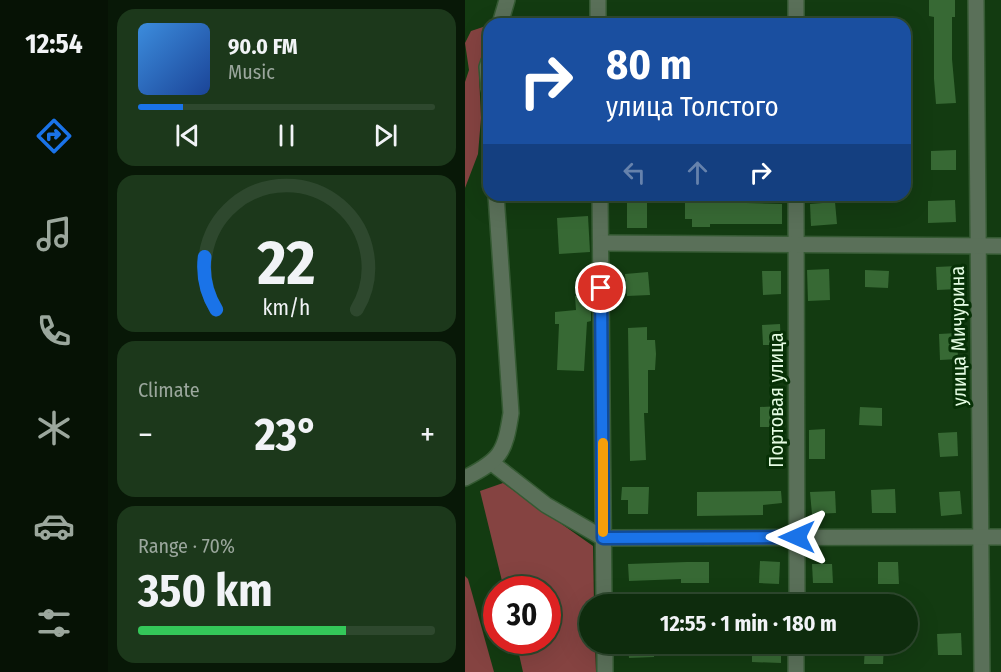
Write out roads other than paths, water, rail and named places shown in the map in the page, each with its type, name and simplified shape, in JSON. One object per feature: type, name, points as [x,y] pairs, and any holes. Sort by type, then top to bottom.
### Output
[{"type":"street","points":[[598,0],[598,18]]},
{"type":"street","points":[[796,0],[796,18]]},
{"type":"street","name":"улица Мичурина","points":[[976,0],[983,672]]},
{"type":"street","points":[[502,18],[507,1]]},
{"type":"street","points":[[465,478],[492,464],[507,440],[511,413],[496,201]]},
{"type":"street","points":[[600,201],[604,594]]},
{"type":"street","name":"Портовая улица","points":[[797,201],[797,594]]},
{"type":"street","points":[[601,243],[1001,246]]},
{"type":"street","points":[[492,464],[546,505],[603,538],[1001,537]]},
{"type":"street","points":[[605,654],[605,672]]},
{"type":"street","points":[[796,654],[796,672]]}]
